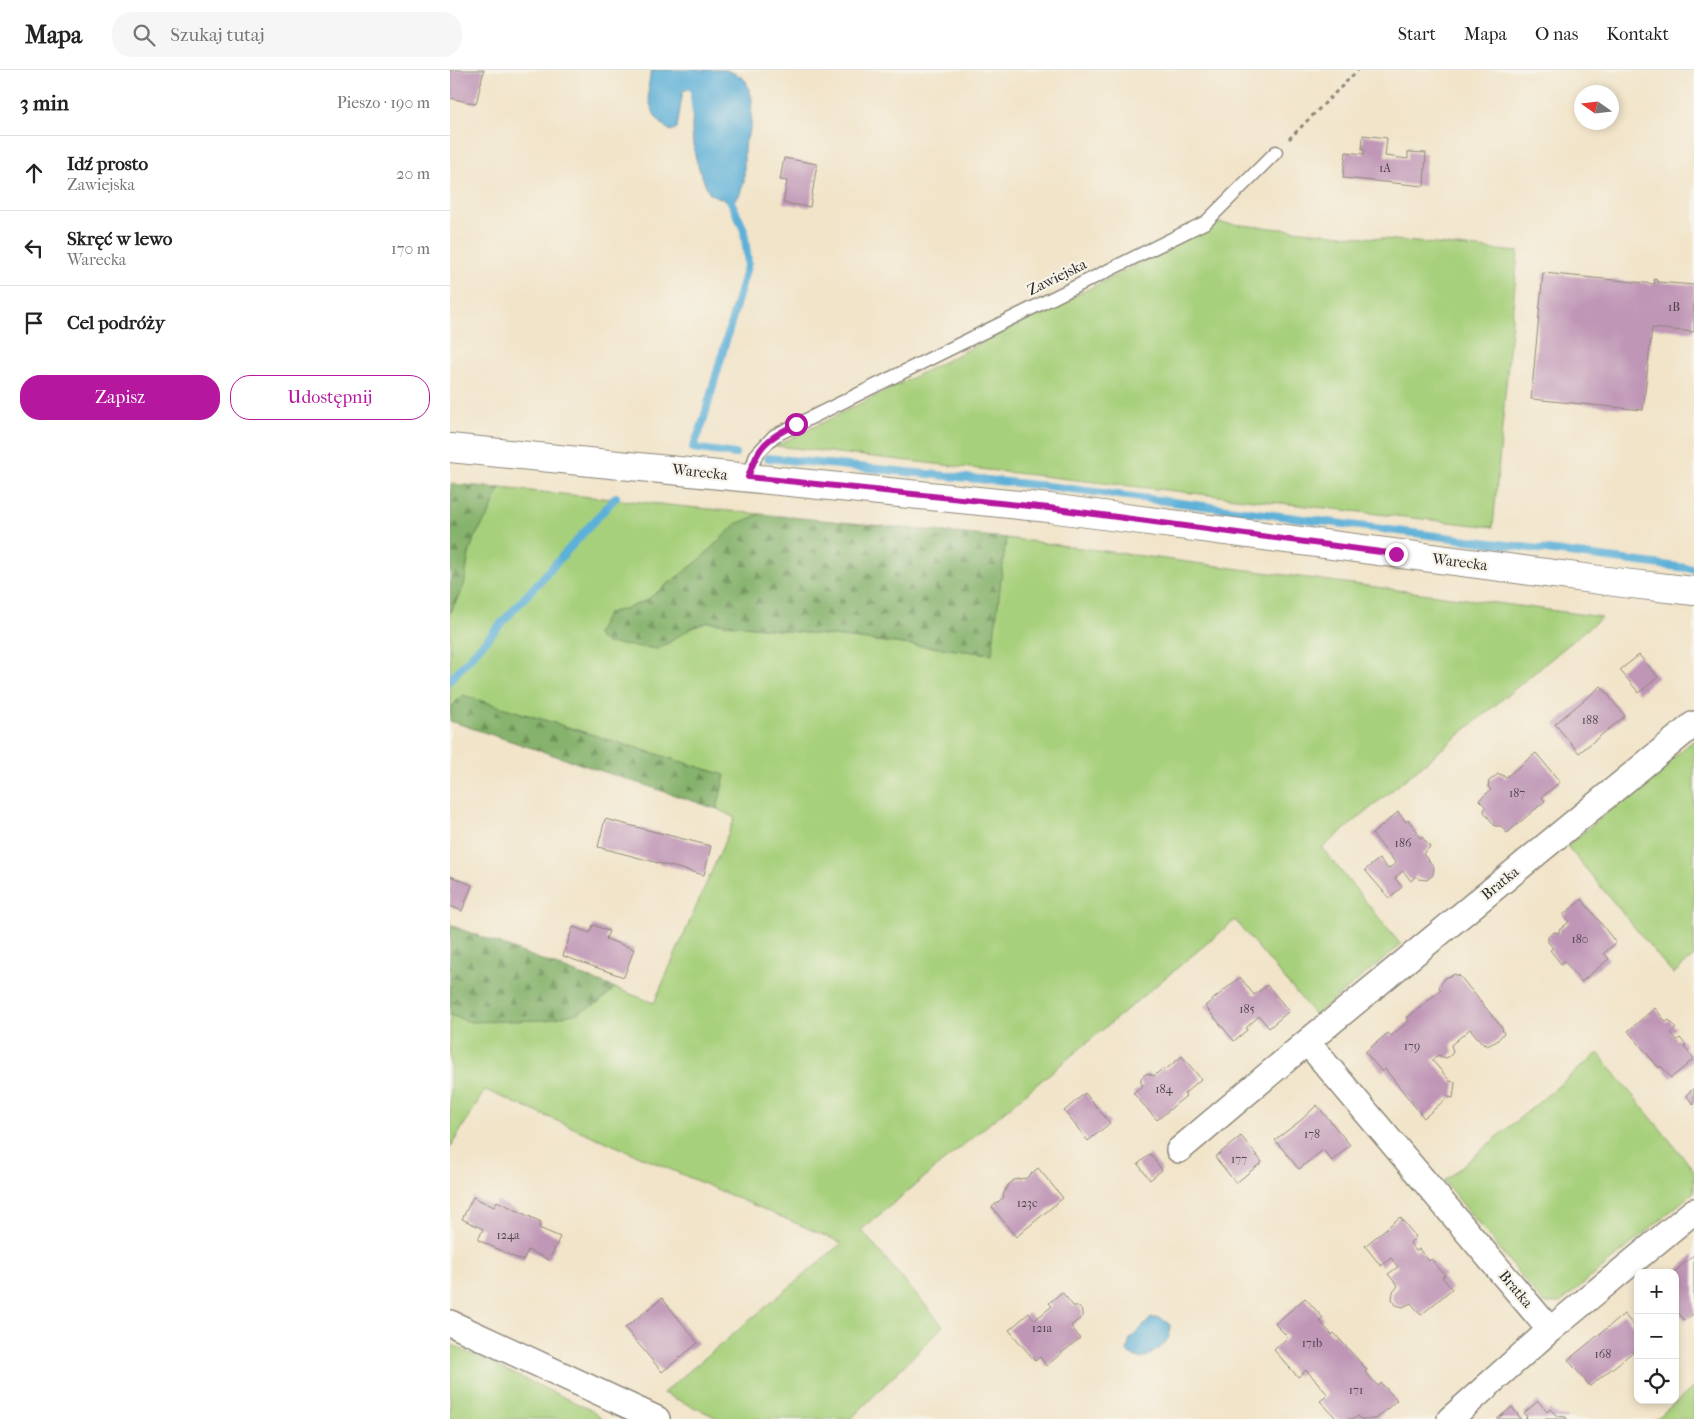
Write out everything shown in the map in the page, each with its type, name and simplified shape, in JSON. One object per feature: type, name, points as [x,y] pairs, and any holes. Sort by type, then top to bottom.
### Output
[{"type":"street","name":"Warecka","points":[[450,448],[1049,508],[1623,583],[1694,590]]},
{"type":"street","name":"Bratka","points":[[1179,1150],[1307,1042],[1694,724]]},
{"type":"street","name":"Bratka","points":[[1307,1042],[1550,1330]]},
{"type":"street","points":[[1450,1419],[1550,1330],[1694,1211]]},
{"type":"street","points":[[450,1323],[657,1419]]},
{"type":"lane","name":"Zawiejska","points":[[748,477],[756,455],[774,436],[1206,222],[1276,152]]},
{"type":"path","points":[[1276,152],[1358,70]]},
{"type":"green space","points":[[1220,223],[1518,252],[1493,527],[776,446]]},
{"type":"green space","points":[[451,484],[500,488],[490,512],[474,538],[469,554],[464,586],[450,613]]},
{"type":"green space","points":[[500,488],[760,514],[736,524],[697,562],[647,600],[609,613],[606,618],[667,645],[687,631],[709,622],[991,654],[1006,538],[1602,617],[1322,848],[1401,945],[1315,1015],[1235,920],[861,1230],[943,1326],[851,1419],[720,1419],[663,1393],[842,1243],[485,1090],[450,1148],[450,1015],[471,1022],[599,1002],[615,988],[654,1003],[735,818],[717,809],[725,775],[462,695],[450,709],[450,613],[474,538],[490,512]]},
{"type":"green space","points":[[760,514],[1006,538],[992,654],[709,622],[693,627],[658,649],[606,643],[598,637],[597,633],[608,613],[628,608],[647,600],[697,562],[736,524]]},
{"type":"green space","points":[[462,695],[725,775],[717,809],[450,721],[450,709]]},
{"type":"green space","points":[[1694,740],[1694,956],[1673,974],[1567,846]]},
{"type":"green space","points":[[450,925],[615,988],[599,1002],[578,1013],[547,1020],[471,1022],[450,1015]]},
{"type":"green space","points":[[1598,1053],[1694,1170],[1694,1192],[1560,1303],[1543,1303],[1444,1181]]},
{"type":"green space","points":[[450,1344],[591,1410],[602,1419],[450,1419]]},
{"type":"green space","points":[[1694,1387],[1694,1419],[1656,1419],[1674,1404],[1679,1404],[1679,1400]]},
{"type":"water","points":[[652,70],[726,70],[746,81],[752,98],[751,126],[744,147],[744,182],[739,196],[731,202],[710,194],[699,169],[694,152],[692,134],[694,90],[688,89],[683,91],[677,128],[671,131],[658,119],[650,104],[648,87]]},
{"type":"water","points":[[1151,1318],[1161,1318],[1170,1325],[1169,1337],[1162,1346],[1142,1359],[1130,1355],[1127,1351],[1130,1339]]},
{"type":"building","points":[[450,70],[484,70],[476,104],[450,98]]},
{"type":"building","points":[[1363,135],[1387,138],[1385,156],[1408,159],[1408,152],[1426,153],[1424,186],[1343,178],[1346,152],[1364,154],[1364,149],[1362,149]]},
{"type":"building","points":[[784,158],[817,164],[810,207],[783,203],[787,181],[780,180]]},
{"type":"building","points":[[1543,273],[1655,284],[1654,279],[1657,282],[1694,285],[1694,332],[1652,328],[1643,410],[1531,399]]},
{"type":"building","points":[[1639,655],[1658,677],[1639,693],[1620,670]]},
{"type":"building","points":[[1601,686],[1625,716],[1579,753],[1555,724]]},
{"type":"building","points":[[1536,753],[1560,782],[1542,797],[1545,801],[1507,833],[1501,826],[1495,826],[1484,812],[1485,806],[1479,800],[1491,790],[1488,787],[1489,781],[1498,774],[1503,775],[1505,778]]},
{"type":"building","points":[[1398,812],[1406,822],[1408,820],[1418,832],[1416,833],[1420,838],[1422,837],[1430,847],[1423,854],[1434,867],[1433,875],[1427,880],[1419,879],[1416,876],[1411,881],[1403,871],[1395,878],[1402,887],[1389,898],[1365,870],[1379,859],[1388,869],[1396,863],[1372,834]]},
{"type":"building","points":[[605,819],[711,846],[704,875],[598,847]]},
{"type":"building","points":[[450,876],[472,885],[462,911],[450,906]]},
{"type":"building","points":[[1582,899],[1616,943],[1604,953],[1609,959],[1581,982],[1564,961],[1561,964],[1550,950],[1553,948],[1548,942],[1548,937],[1554,932],[1559,933],[1559,930],[1569,922],[1563,915]]},
{"type":"building","points":[[593,925],[609,931],[606,939],[634,949],[624,977],[563,956],[573,927],[590,933]]},
{"type":"building","points":[[1455,974],[1459,975],[1503,1029],[1504,1033],[1497,1041],[1487,1046],[1470,1029],[1451,1045],[1453,1052],[1450,1056],[1446,1058],[1438,1055],[1432,1060],[1450,1081],[1455,1082],[1453,1098],[1448,1097],[1424,1118],[1385,1069],[1382,1072],[1365,1052],[1388,1033],[1391,1036],[1409,1021],[1407,1018],[1441,990],[1439,987],[1445,978]]},
{"type":"building","points":[[1240,977],[1254,995],[1267,985],[1289,1011],[1269,1028],[1259,1016],[1234,1041],[1205,1006]]},
{"type":"building","points":[[1655,1008],[1666,1022],[1669,1020],[1676,1028],[1671,1033],[1677,1040],[1680,1038],[1686,1045],[1684,1047],[1694,1059],[1671,1078],[1661,1066],[1659,1068],[1628,1031]]},
{"type":"building","points":[[1182,1056],[1201,1079],[1184,1094],[1186,1096],[1157,1120],[1133,1093],[1143,1085],[1141,1078],[1147,1073],[1154,1076],[1163,1068],[1165,1070]]},
{"type":"building","points":[[1694,1088],[1694,1105],[1686,1095]]},
{"type":"building","points":[[1085,1093],[1110,1123],[1088,1141],[1064,1111]]},
{"type":"building","points":[[1317,1105],[1350,1145],[1332,1161],[1323,1150],[1299,1169],[1275,1140]]},
{"type":"building","points":[[1241,1136],[1262,1162],[1236,1183],[1215,1157]]},
{"type":"building","points":[[1150,1154],[1162,1170],[1150,1180],[1138,1164]]},
{"type":"building","points":[[1038,1168],[1063,1198],[1016,1237],[992,1207],[1004,1197],[1003,1195],[1008,1185],[1014,1180],[1025,1179]]},
{"type":"building","points":[[473,1197],[494,1207],[497,1201],[541,1222],[539,1228],[560,1237],[549,1260],[528,1250],[523,1261],[478,1240],[483,1229],[462,1219]]},
{"type":"building","points":[[1400,1217],[1416,1237],[1410,1243],[1416,1251],[1419,1249],[1429,1261],[1431,1259],[1445,1275],[1442,1277],[1452,1289],[1421,1315],[1411,1303],[1403,1307],[1396,1305],[1392,1299],[1393,1292],[1398,1286],[1388,1274],[1398,1267],[1391,1258],[1381,1266],[1365,1246]]},
{"type":"building","points":[[1694,1255],[1694,1313],[1685,1321],[1679,1314],[1678,1269]]},
{"type":"building","points":[[1062,1292],[1073,1306],[1078,1306],[1082,1311],[1082,1317],[1071,1326],[1080,1338],[1046,1366],[1040,1357],[1035,1361],[1009,1330],[1029,1313],[1035,1320],[1052,1306],[1049,1303]]},
{"type":"building","points":[[662,1298],[698,1343],[662,1372],[625,1328]]},
{"type":"building","points":[[1305,1298],[1323,1318],[1320,1321],[1332,1335],[1334,1333],[1367,1370],[1365,1372],[1378,1386],[1381,1383],[1397,1400],[1376,1419],[1361,1419],[1358,1416],[1354,1419],[1337,1419],[1320,1401],[1328,1395],[1318,1383],[1306,1370],[1298,1377],[1274,1350],[1288,1337],[1275,1324]]},
{"type":"building","points":[[1624,1314],[1634,1326],[1634,1351],[1590,1386],[1568,1360]]},
{"type":"building","points":[[1538,1401],[1547,1412],[1550,1409],[1557,1416],[1566,1417],[1567,1419],[1525,1419],[1527,1417],[1524,1413]]},
{"type":"building","points":[[1512,1407],[1521,1419],[1497,1419]]},
{"type":"waterway","points":[[695,70],[694,97],[696,113]]},
{"type":"waterway","points":[[727,193],[744,230],[748,263],[702,425],[693,448],[735,454]]},
{"type":"waterway","points":[[768,458],[1056,487],[1694,569]]},
{"type":"waterway","points":[[450,680],[616,497]]},
{"type":"route","points":[[796,424],[774,436],[764,445],[756,455],[748,477],[1049,508],[1396,554]]}]
